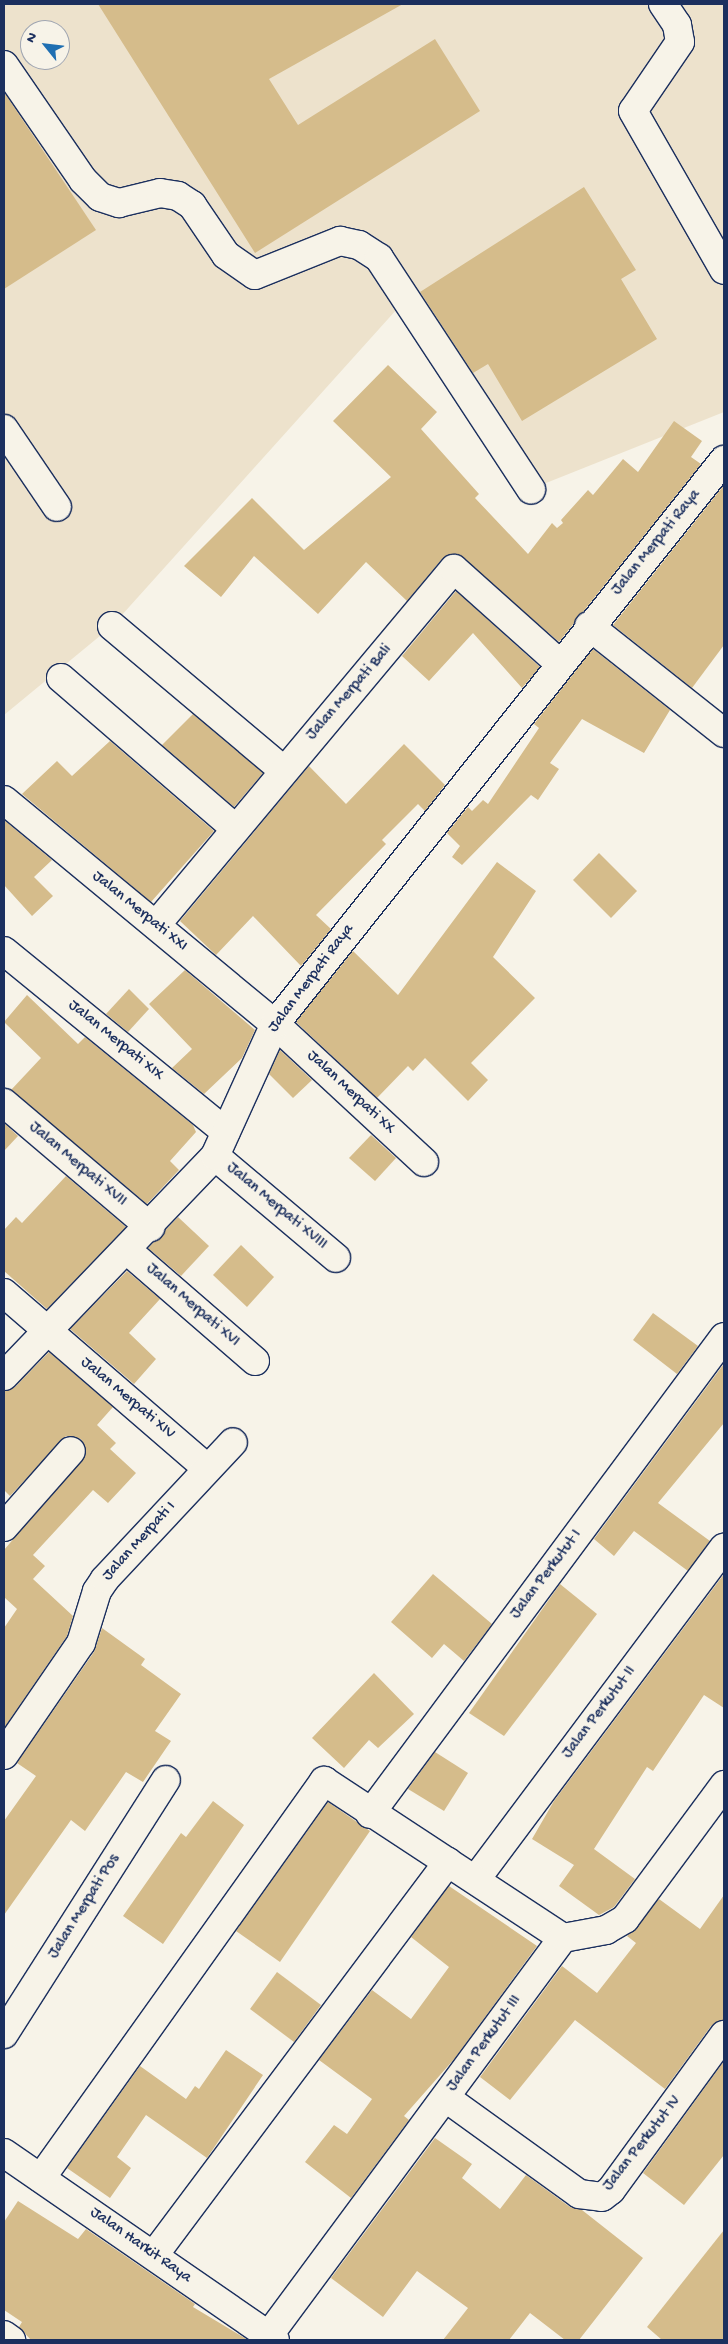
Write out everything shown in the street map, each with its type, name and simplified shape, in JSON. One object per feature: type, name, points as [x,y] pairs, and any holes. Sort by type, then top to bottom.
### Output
[{"type":"street","points":[[663,4],[677,25],[680,42],[633,111],[724,270]]},
{"type":"street","points":[[4,65],[83,180],[100,197],[118,203],[160,193],[178,196],[192,205],[226,255],[254,275],[340,241],[359,245],[379,258],[531,489]]},
{"type":"street","points":[[4,429],[57,507]]},
{"type":"street","name":"Jalan Merpati Raya","points":[[4,1376],[46,1330],[128,1251],[215,1156],[275,1024],[559,663],[724,460]]},
{"type":"street","name":"Jalan Merpati Bali","points":[[156,925],[283,770],[454,568],[559,663]]},
{"type":"street","points":[[112,626],[283,770]]},
{"type":"street","points":[[589,626],[724,733]]},
{"type":"street","points":[[61,678],[236,829]]},
{"type":"street","name":"Jalan Merpati XXI","points":[[4,800],[275,1024]]},
{"type":"street","name":"Jalan Merpati XIX","points":[[4,951],[226,1132]]},
{"type":"street","name":"Jalan Merpati XX","points":[[275,1024],[424,1162]]},
{"type":"street","name":"Jalan Merpati XVII","points":[[4,1103],[150,1227]]},
{"type":"street","name":"Jalan Merpati XVIII","points":[[215,1156],[336,1258]]},
{"type":"street","name":"Jalan Merpati XVI","points":[[128,1251],[256,1361]]},
{"type":"street","name":"Jalan Merpati XIV","points":[[4,1293],[207,1468]]},
{"type":"street","name":"Jalan Perkutut I","points":[[370,1814],[724,1337]]},
{"type":"street","name":"Jalan Merpati I","points":[[4,1755],[81,1643],[105,1579],[233,1442]]},
{"type":"street","points":[[4,1528],[71,1451]]},
{"type":"street","name":"Jalan Perkutut II","points":[[476,1878],[724,1548]]},
{"type":"street","name":"Jalan Merpati Pos","points":[[4,2034],[166,1780]]},
{"type":"street","points":[[41,2178],[320,1784],[329,1782],[370,1814],[476,1878],[563,1938],[606,1930],[625,1918],[724,1785]]},
{"type":"street","points":[[154,2255],[448,1862]]},
{"type":"street","name":"Jalan Perkutut III","points":[[272,2338],[563,1938]]},
{"type":"street","name":"Jalan Perkutut IV","points":[[446,2098],[579,2194],[602,2197],[611,2190],[724,2036]]},
{"type":"street","name":"Jalan Harkit Raya","points":[[4,2153],[272,2338]]},
{"type":"street","points":[[4,2335],[11,2340]]},
{"type":"shaded area","points":[[4,4],[724,4],[724,412],[531,489],[406,299],[112,626],[4,715]]},
{"type":"building","points":[[98,4],[403,4],[269,79],[298,125],[435,39],[480,111],[255,253]]},
{"type":"building","points":[[4,92],[96,230],[4,289]]},
{"type":"building","points":[[584,187],[636,270],[621,279],[657,339],[522,421],[488,364],[473,373],[420,292]]},
{"type":"building","points":[[388,365],[437,412],[421,429],[479,494],[475,498],[528,554],[552,523],[557,528],[563,523],[561,520],[588,490],[593,495],[623,459],[638,472],[674,421],[702,441],[691,457],[701,464],[559,642],[457,554],[442,559],[407,601],[366,562],[318,614],[254,556],[221,597],[184,566],[252,498],[304,550],[391,477],[333,421]]},
{"type":"building","points":[[724,485],[724,645],[692,688],[613,625]]},
{"type":"building","points":[[456,591],[540,667],[522,688],[473,633],[429,681],[402,656]]},
{"type":"building","points":[[593,649],[670,710],[644,753],[582,719],[550,763],[559,769],[538,800],[531,795],[462,865],[452,857],[460,846],[447,833],[468,807],[472,811],[483,800],[488,804],[539,728],[534,724]]},
{"type":"building","points":[[193,714],[263,773],[234,807],[162,745]]},
{"type":"building","points":[[110,741],[214,831],[151,902],[22,794],[57,761],[72,776]]},
{"type":"building","points":[[404,744],[445,785],[425,811],[418,804],[382,840],[386,844],[316,915],[331,929],[301,966],[253,916],[216,955],[180,921],[309,766],[346,804]]},
{"type":"building","points":[[4,820],[52,860],[34,877],[53,896],[32,916],[4,885]]},
{"type":"building","points":[[599,853],[637,891],[611,918],[573,880]]},
{"type":"building","points":[[497,862],[536,891],[493,957],[535,998],[471,1063],[488,1080],[468,1101],[425,1058],[413,1071],[408,1066],[377,1098],[296,1022],[353,951],[398,995]]},
{"type":"building","points":[[185,970],[255,1030],[242,1058],[204,1094],[172,1068],[192,1049],[149,1004]]},
{"type":"building","points":[[129,989],[149,1009],[128,1032],[106,1014]]},
{"type":"building","points":[[27,995],[78,1044],[85,1037],[193,1125],[196,1132],[170,1161],[179,1170],[147,1204],[11,1090],[41,1058],[4,1022]]},
{"type":"building","points":[[280,1050],[312,1080],[293,1098],[269,1074]]},
{"type":"building","points":[[4,1123],[18,1136],[4,1151]]},
{"type":"building","points":[[371,1135],[396,1158],[375,1181],[349,1158]]},
{"type":"building","points":[[66,1176],[126,1227],[47,1309],[4,1271],[4,1230],[16,1217],[22,1223]]},
{"type":"building","points":[[178,1217],[209,1246],[181,1276],[148,1248]]},
{"type":"building","points":[[241,1245],[274,1277],[247,1307],[213,1275]]},
{"type":"building","points":[[127,1271],[160,1299],[129,1333],[156,1359],[134,1384],[70,1329]]},
{"type":"building","points":[[653,1313],[698,1346],[677,1374],[633,1340]]},
{"type":"building","points":[[49,1352],[113,1407],[97,1425],[116,1443],[110,1449],[136,1473],[108,1503],[93,1490],[33,1555],[45,1566],[33,1579],[73,1616],[67,1636],[4,1728],[4,1628],[17,1609],[4,1597],[4,1550],[86,1454],[81,1439],[66,1436],[10,1496],[4,1490],[4,1391],[15,1387]]},
{"type":"building","points":[[723,1365],[724,1423],[658,1503],[710,1541],[688,1571],[634,1531],[614,1556],[594,1539]]},
{"type":"building","points":[[433,1574],[492,1624],[464,1661],[444,1644],[432,1658],[391,1622]]},
{"type":"building","points":[[724,1574],[724,1708],[704,1695],[653,1771],[647,1767],[594,1849],[635,1879],[614,1907],[599,1915],[559,1886],[574,1865],[532,1839],[554,1801]]},
{"type":"building","points":[[560,1584],[597,1614],[504,1736],[469,1713]]},
{"type":"building","points":[[102,1628],[145,1659],[141,1665],[181,1694],[155,1731],[171,1741],[143,1782],[126,1772],[85,1831],[71,1820],[4,1915],[4,1821],[36,1776],[17,1763],[94,1652]]},
{"type":"building","points":[[374,1673],[414,1714],[378,1748],[369,1740],[344,1768],[312,1738]]},
{"type":"building","points":[[435,1752],[468,1773],[444,1811],[408,1789]]},
{"type":"building","points":[[213,1801],[244,1825],[163,1944],[123,1916],[181,1833],[186,1837]]},
{"type":"building","points":[[328,1802],[370,1831],[280,1962],[236,1931]]},
{"type":"building","points":[[449,1886],[537,1946],[455,2058],[404,2116],[409,2120],[351,2198],[305,2162],[334,2125],[347,2134],[372,2099],[319,2060],[372,1990],[411,2019],[449,1967],[411,1937]]},
{"type":"building","points":[[724,1895],[724,2020],[711,2026],[665,2089],[575,2020],[510,2100],[480,2077],[562,1966],[597,1993],[636,1943],[627,1936],[659,1899],[700,1929]]},
{"type":"building","points":[[277,1972],[321,2005],[294,2042],[250,2009]]},
{"type":"building","points":[[226,2050],[263,2075],[207,2158],[146,2115],[117,2157],[131,2168],[110,2198],[67,2168],[140,2066],[186,2099],[195,2086],[199,2089]]},
{"type":"building","points":[[724,2061],[724,2155],[684,2205],[643,2173]]},
{"type":"building","points":[[435,2138],[472,2164],[462,2178],[500,2209],[526,2175],[570,2207],[582,2210],[643,2258],[579,2340],[565,2340],[530,2313],[509,2340],[443,2340],[468,2308],[417,2271],[383,2317],[331,2278]]},
{"type":"building","points":[[18,2201],[78,2239],[86,2229],[195,2304],[193,2307],[248,2340],[31,2340],[19,2327],[22,2322],[4,2310],[4,2222]]},
{"type":"building","points":[[724,2230],[724,2340],[662,2340],[647,2327]]}]
